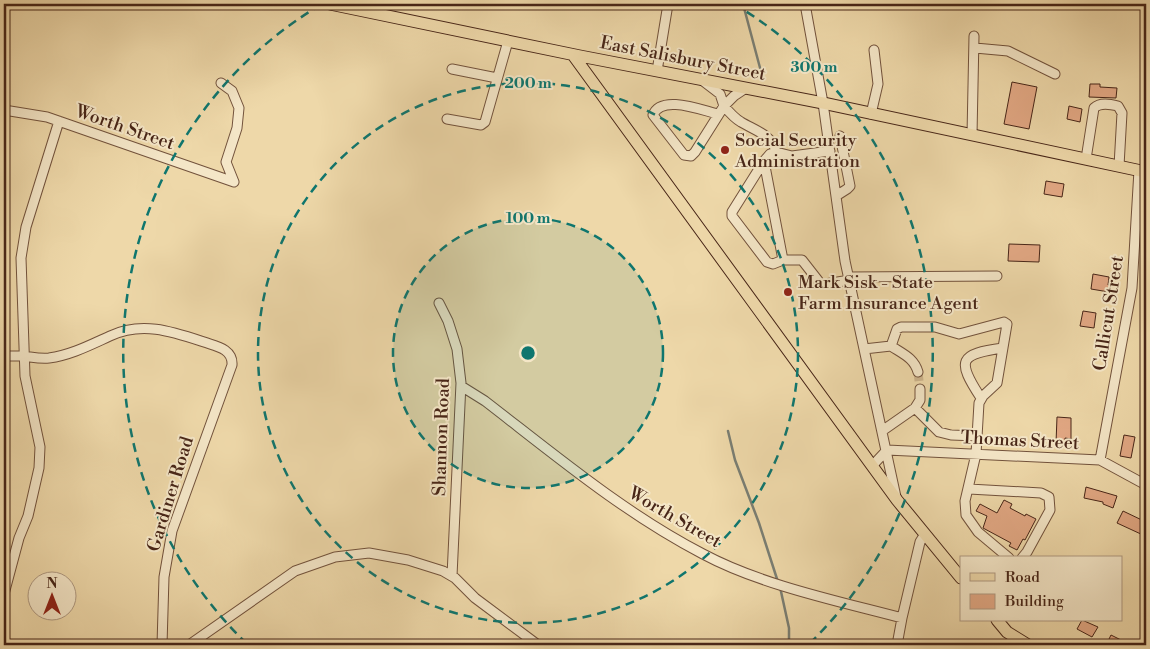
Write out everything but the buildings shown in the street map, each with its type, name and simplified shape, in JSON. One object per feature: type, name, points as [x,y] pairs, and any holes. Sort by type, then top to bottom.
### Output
[{"type":"main road","name":"East Salisbury Street","points":[[330,4],[573,55],[823,103],[1143,171]]},
{"type":"main road","points":[[573,55],[896,500],[960,577]]},
{"type":"main road","points":[[999,622],[1007,632],[1028,645]]},
{"type":"street","points":[[656,71],[668,4]]},
{"type":"street","points":[[805,4],[823,103],[849,278],[887,450],[896,500]]},
{"type":"street","points":[[972,135],[974,36]]},
{"type":"street","points":[[447,119],[481,125],[485,122],[508,41]]},
{"type":"street","points":[[975,48],[1008,51],[1055,74]]},
{"type":"street","points":[[871,114],[878,84],[874,50]]},
{"type":"street","points":[[452,69],[498,78]]},
{"type":"street","points":[[701,80],[720,94],[724,106],[730,114],[770,139],[774,144],[776,152]]},
{"type":"street","name":"Worth Street","points":[[4,110],[47,117],[234,182],[226,162],[237,128],[239,108],[232,91],[221,83]]},
{"type":"street","points":[[718,114],[676,104],[657,108],[653,115],[684,155],[691,156],[724,106],[746,88]]},
{"type":"street","points":[[1086,159],[1094,108],[1100,104],[1118,106],[1122,113],[1119,166]]},
{"type":"street","points":[[4,594],[18,538],[28,516],[39,468],[40,447],[25,376],[21,258],[26,227],[59,121]]},
{"type":"street","points":[[836,196],[848,190],[850,186],[840,136]]},
{"type":"street","points":[[830,152],[792,156],[776,152],[770,154],[732,212],[732,216],[766,262],[773,264],[782,260],[802,260],[820,283],[824,284],[849,278],[997,276]]},
{"type":"street","points":[[764,161],[782,260]]},
{"type":"street","name":"Callicut Street","points":[[1100,460],[1132,288],[1143,171]]},
{"type":"street","name":"Shannon Road","points":[[439,303],[448,321],[457,350],[461,386],[452,576]]},
{"type":"street","points":[[891,346],[897,328],[900,326],[935,327],[959,334],[1004,322],[1007,326],[997,383],[981,398],[978,410],[976,454],[965,501],[966,515],[978,532],[1007,556]]},
{"type":"street","name":"Gardiner Road","points":[[24,356],[50,358],[88,348],[112,335],[130,330],[152,328],[180,333],[218,346],[226,350],[232,357],[232,365],[172,530],[164,577],[162,645]]},
{"type":"street","points":[[864,348],[891,346],[911,359],[915,363],[918,372]]},
{"type":"street","points":[[981,398],[968,376],[966,359],[970,355],[981,351],[1004,348]]},
{"type":"street","points":[[4,356],[24,356]]},
{"type":"street","name":"Worth Street","points":[[461,386],[485,401],[625,508],[703,554],[736,569],[792,588],[902,618]]},
{"type":"street","points":[[882,431],[915,408],[920,400],[920,389]]},
{"type":"street","points":[[915,408],[939,432],[951,435],[977,436]]},
{"type":"street","points":[[872,466],[887,450]]},
{"type":"street","name":"Thomas Street","points":[[887,450],[1100,460],[1146,485]]},
{"type":"street","points":[[969,489],[1041,493],[1049,498],[1050,510],[1024,556]]},
{"type":"street","points":[[897,645],[920,542],[925,534]]},
{"type":"street","points":[[189,645],[295,571],[336,557],[369,553],[408,560],[443,571],[452,576],[475,598],[538,645]]},
{"type":"waterway","points":[[743,4],[763,79]]},
{"type":"waterway","points":[[728,431],[735,460],[759,523],[778,582]]},
{"type":"waterway","points":[[780,587],[789,628],[789,645]]},
{"type":"tunnel","points":[[918,372],[920,389]]},
{"type":"place","name":"Social Security Administration","points":[[725,150]]},
{"type":"place","name":"Mark Sisk - State Farm Insurance Agent","points":[[788,292]]}]
